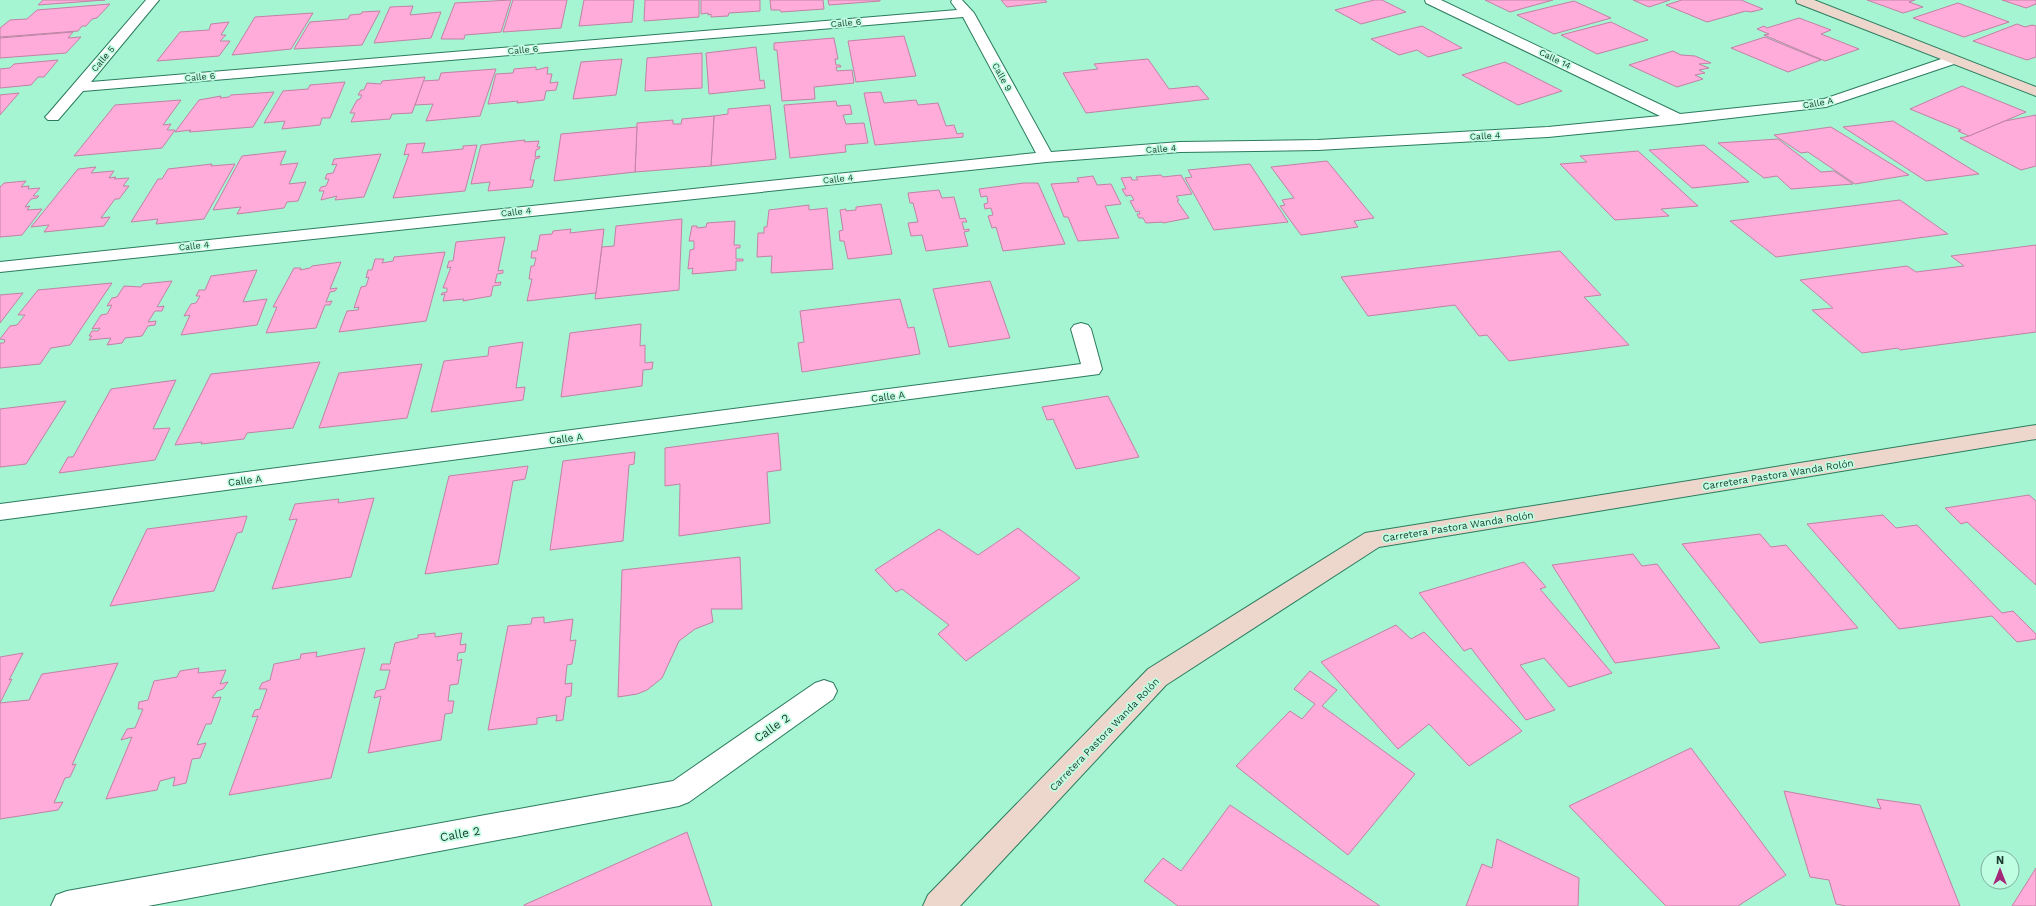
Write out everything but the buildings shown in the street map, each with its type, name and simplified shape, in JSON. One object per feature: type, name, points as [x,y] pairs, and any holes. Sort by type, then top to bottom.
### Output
[{"type":"street","name":"Calle 5","points":[[53,117],[153,0]]},
{"type":"street","name":"Calle 9","points":[[956,0],[967,13],[1046,157]]},
{"type":"street","name":"Calle 14","points":[[1431,0],[1679,119]]},
{"type":"street","points":[[1802,0],[2036,92]]},
{"type":"street","name":"Calle 6","points":[[79,87],[967,13]]},
{"type":"street","name":"Calle A","points":[[1679,119],[1826,103],[1952,60]]},
{"type":"street","name":"Calle 4","points":[[0,267],[1046,157],[1180,147],[1318,145],[1548,132],[1679,119]]},
{"type":"street","name":"Calle A","points":[[0,512],[1092,369],[1081,329]]},
{"type":"street","name":"Carretera Pastora Wanda Rolón","points":[[939,906],[1157,677],[1373,539],[2036,432]]},
{"type":"street","name":"Calle 2","points":[[67,906],[679,793],[824,691]]}]
